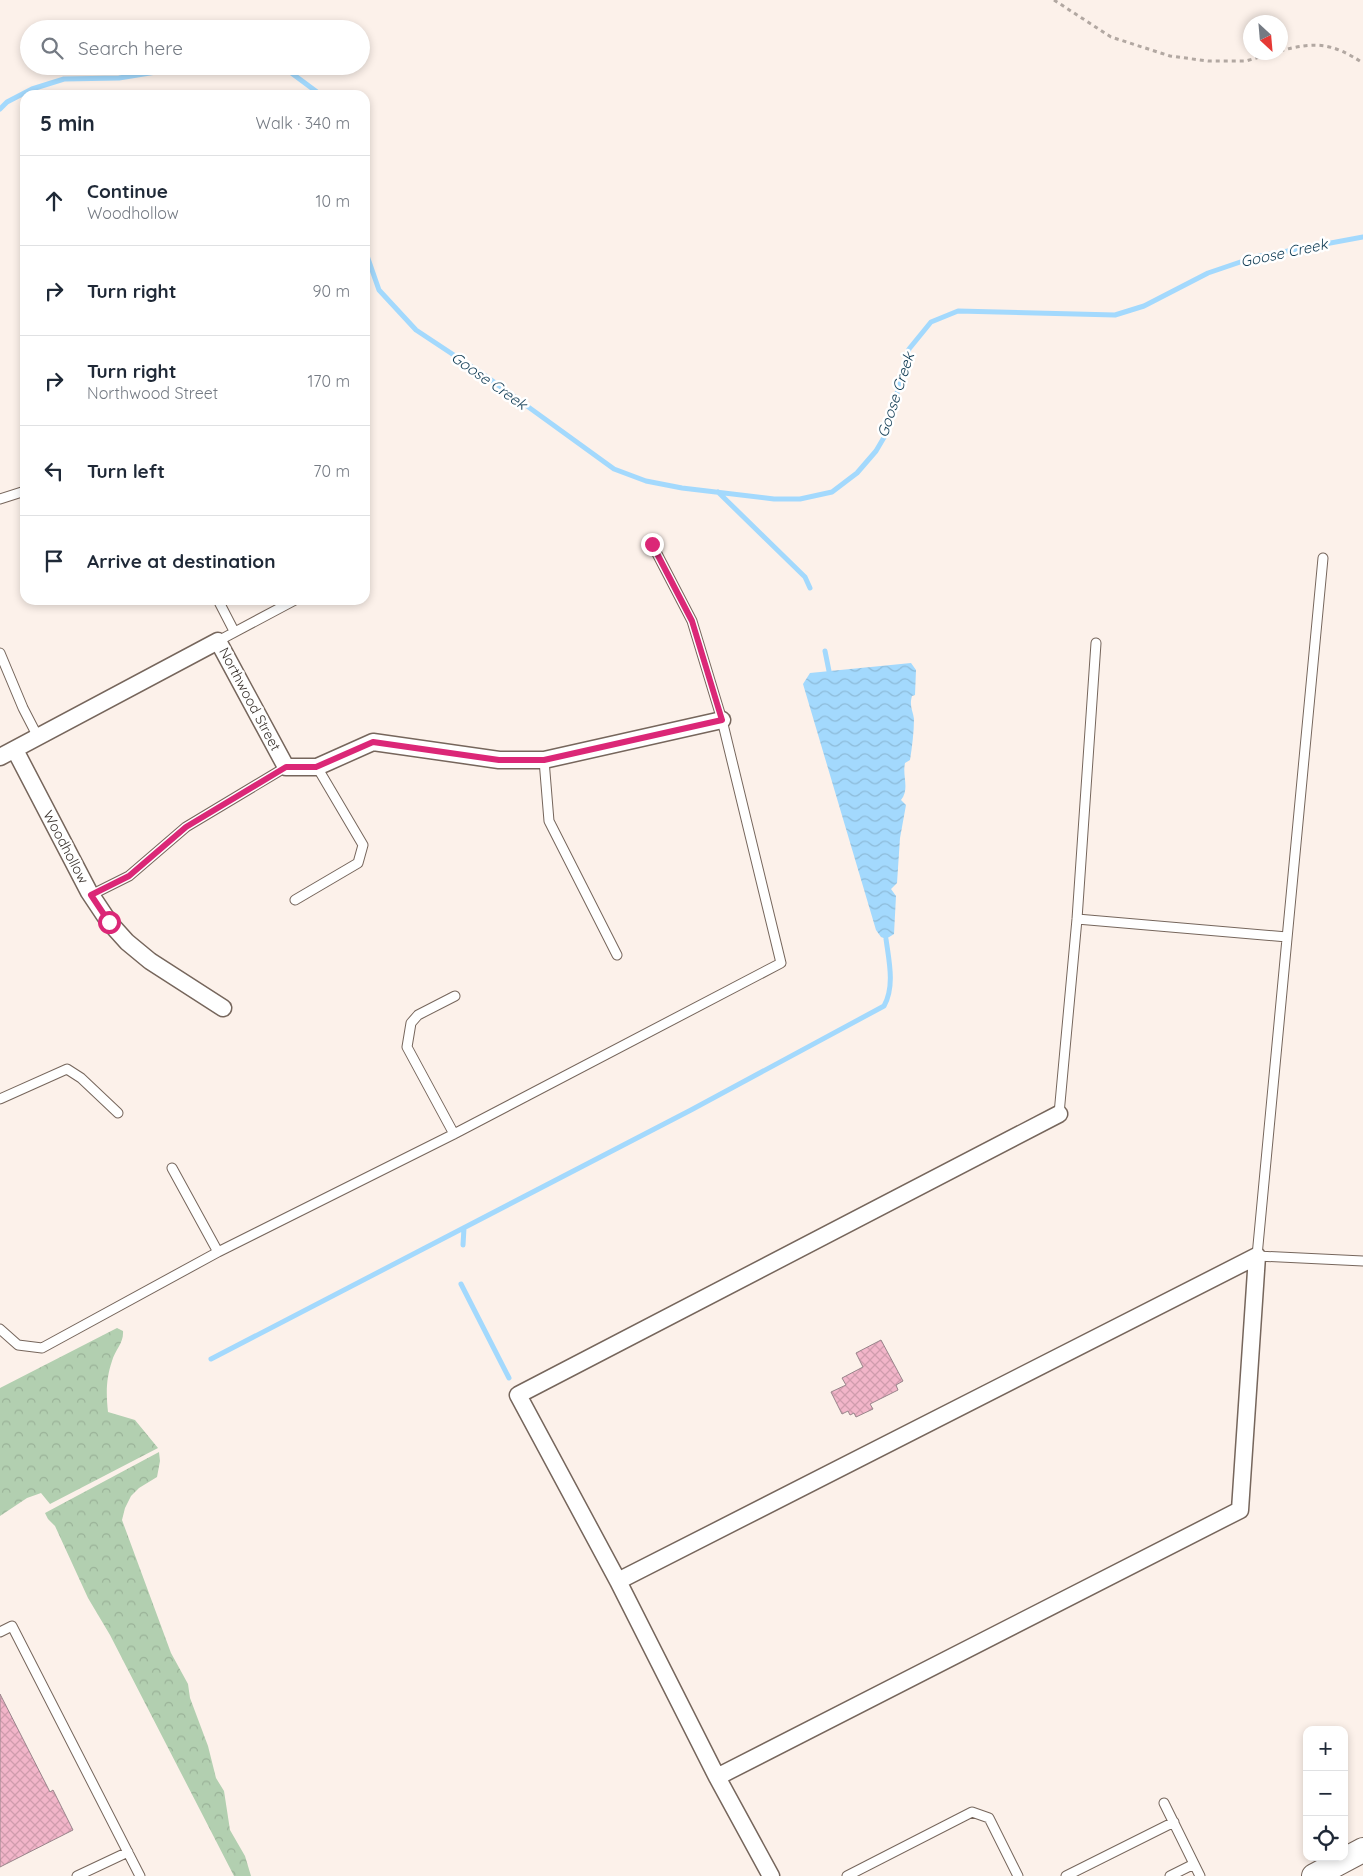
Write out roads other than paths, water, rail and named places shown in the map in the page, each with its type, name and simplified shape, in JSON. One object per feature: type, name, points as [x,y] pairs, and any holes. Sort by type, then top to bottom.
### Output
[{"type":"main road","points":[[1314,1876],[1363,1850]]},
{"type":"street","name":"Northwood Street","points":[[0,758],[39,739],[218,641],[286,767],[316,767],[373,742],[499,760],[544,760],[722,720]]},
{"type":"street","name":"Woodhollow","points":[[15,750],[91,895],[109,922],[127,942],[150,961],[223,1008]]},
{"type":"street","points":[[771,1876],[717,1777],[618,1581],[518,1395],[1059,1114]]},
{"type":"street","points":[[618,1581],[1257,1256]]},
{"type":"street","points":[[717,1777],[1240,1510],[1257,1256]]},
{"type":"lane","points":[[0,500],[20,493]]},
{"type":"lane","points":[[0,1329],[18,1345],[42,1348],[218,1252],[454,1134],[782,963],[722,720],[692,621],[652,544]]},
{"type":"lane","points":[[1322,558],[1257,1256],[1363,1262]]},
{"type":"lane","points":[[221,605],[234,631]]},
{"type":"lane","points":[[218,641],[285,605]]},
{"type":"lane","points":[[1059,1114],[1077,919],[1096,643]]},
{"type":"lane","points":[[0,653],[39,739]]},
{"type":"lane","points":[[544,760],[549,821],[617,955]]},
{"type":"lane","points":[[91,895],[129,876],[186,827],[286,767]]},
{"type":"lane","points":[[294,900],[358,863],[363,845],[316,767]]},
{"type":"lane","points":[[1077,919],[1287,937]]},
{"type":"lane","points":[[454,1134],[407,1047],[410,1023],[418,1015],[455,996]]},
{"type":"lane","points":[[0,1099],[66,1069],[81,1078],[118,1113]]},
{"type":"lane","points":[[172,1168],[218,1252]]},
{"type":"lane","points":[[0,1632],[12,1626],[140,1876]]},
{"type":"lane","points":[[1164,1803],[1200,1876]]},
{"type":"lane","points":[[848,1876],[972,1812],[989,1818],[1018,1876]]},
{"type":"lane","points":[[1066,1876],[1174,1822]]},
{"type":"lane","points":[[77,1876],[128,1852]]},
{"type":"lane","points":[[1170,1876],[1194,1864]]},
{"type":"water","points":[[911,663],[916,670],[915,695],[912,696],[911,703],[914,719],[913,734],[910,760],[905,763],[904,768],[905,791],[901,800],[906,805],[900,838],[897,883],[891,889],[896,896],[894,934],[886,939],[881,937],[876,930],[803,684],[810,673]]},
{"type":"waterway","name":"Goose Creek","points":[[30,90],[64,79],[119,78],[138,75]]},
{"type":"waterway","name":"Goose Creek","points":[[294,75],[314,90]]},
{"type":"waterway","name":"Goose Creek","points":[[0,109],[7,102],[20,95]]},
{"type":"waterway","name":"Goose Creek","points":[[370,264],[379,290],[416,330],[487,377],[614,469],[646,481],[682,488],[774,499],[800,499],[832,492],[857,473],[876,451],[886,434],[909,349],[931,322],[958,311],[1115,315],[1144,306],[1208,273],[1255,257],[1363,237]]},
{"type":"waterway","points":[[718,492],[805,577],[810,588]]},
{"type":"waterway","points":[[825,651],[829,671]]},
{"type":"waterway","points":[[211,1359],[691,1110],[884,1006],[890,982],[890,965],[886,939]]},
{"type":"waterway","points":[[463,1245],[464,1228]]},
{"type":"waterway","points":[[461,1284],[509,1378]]}]
